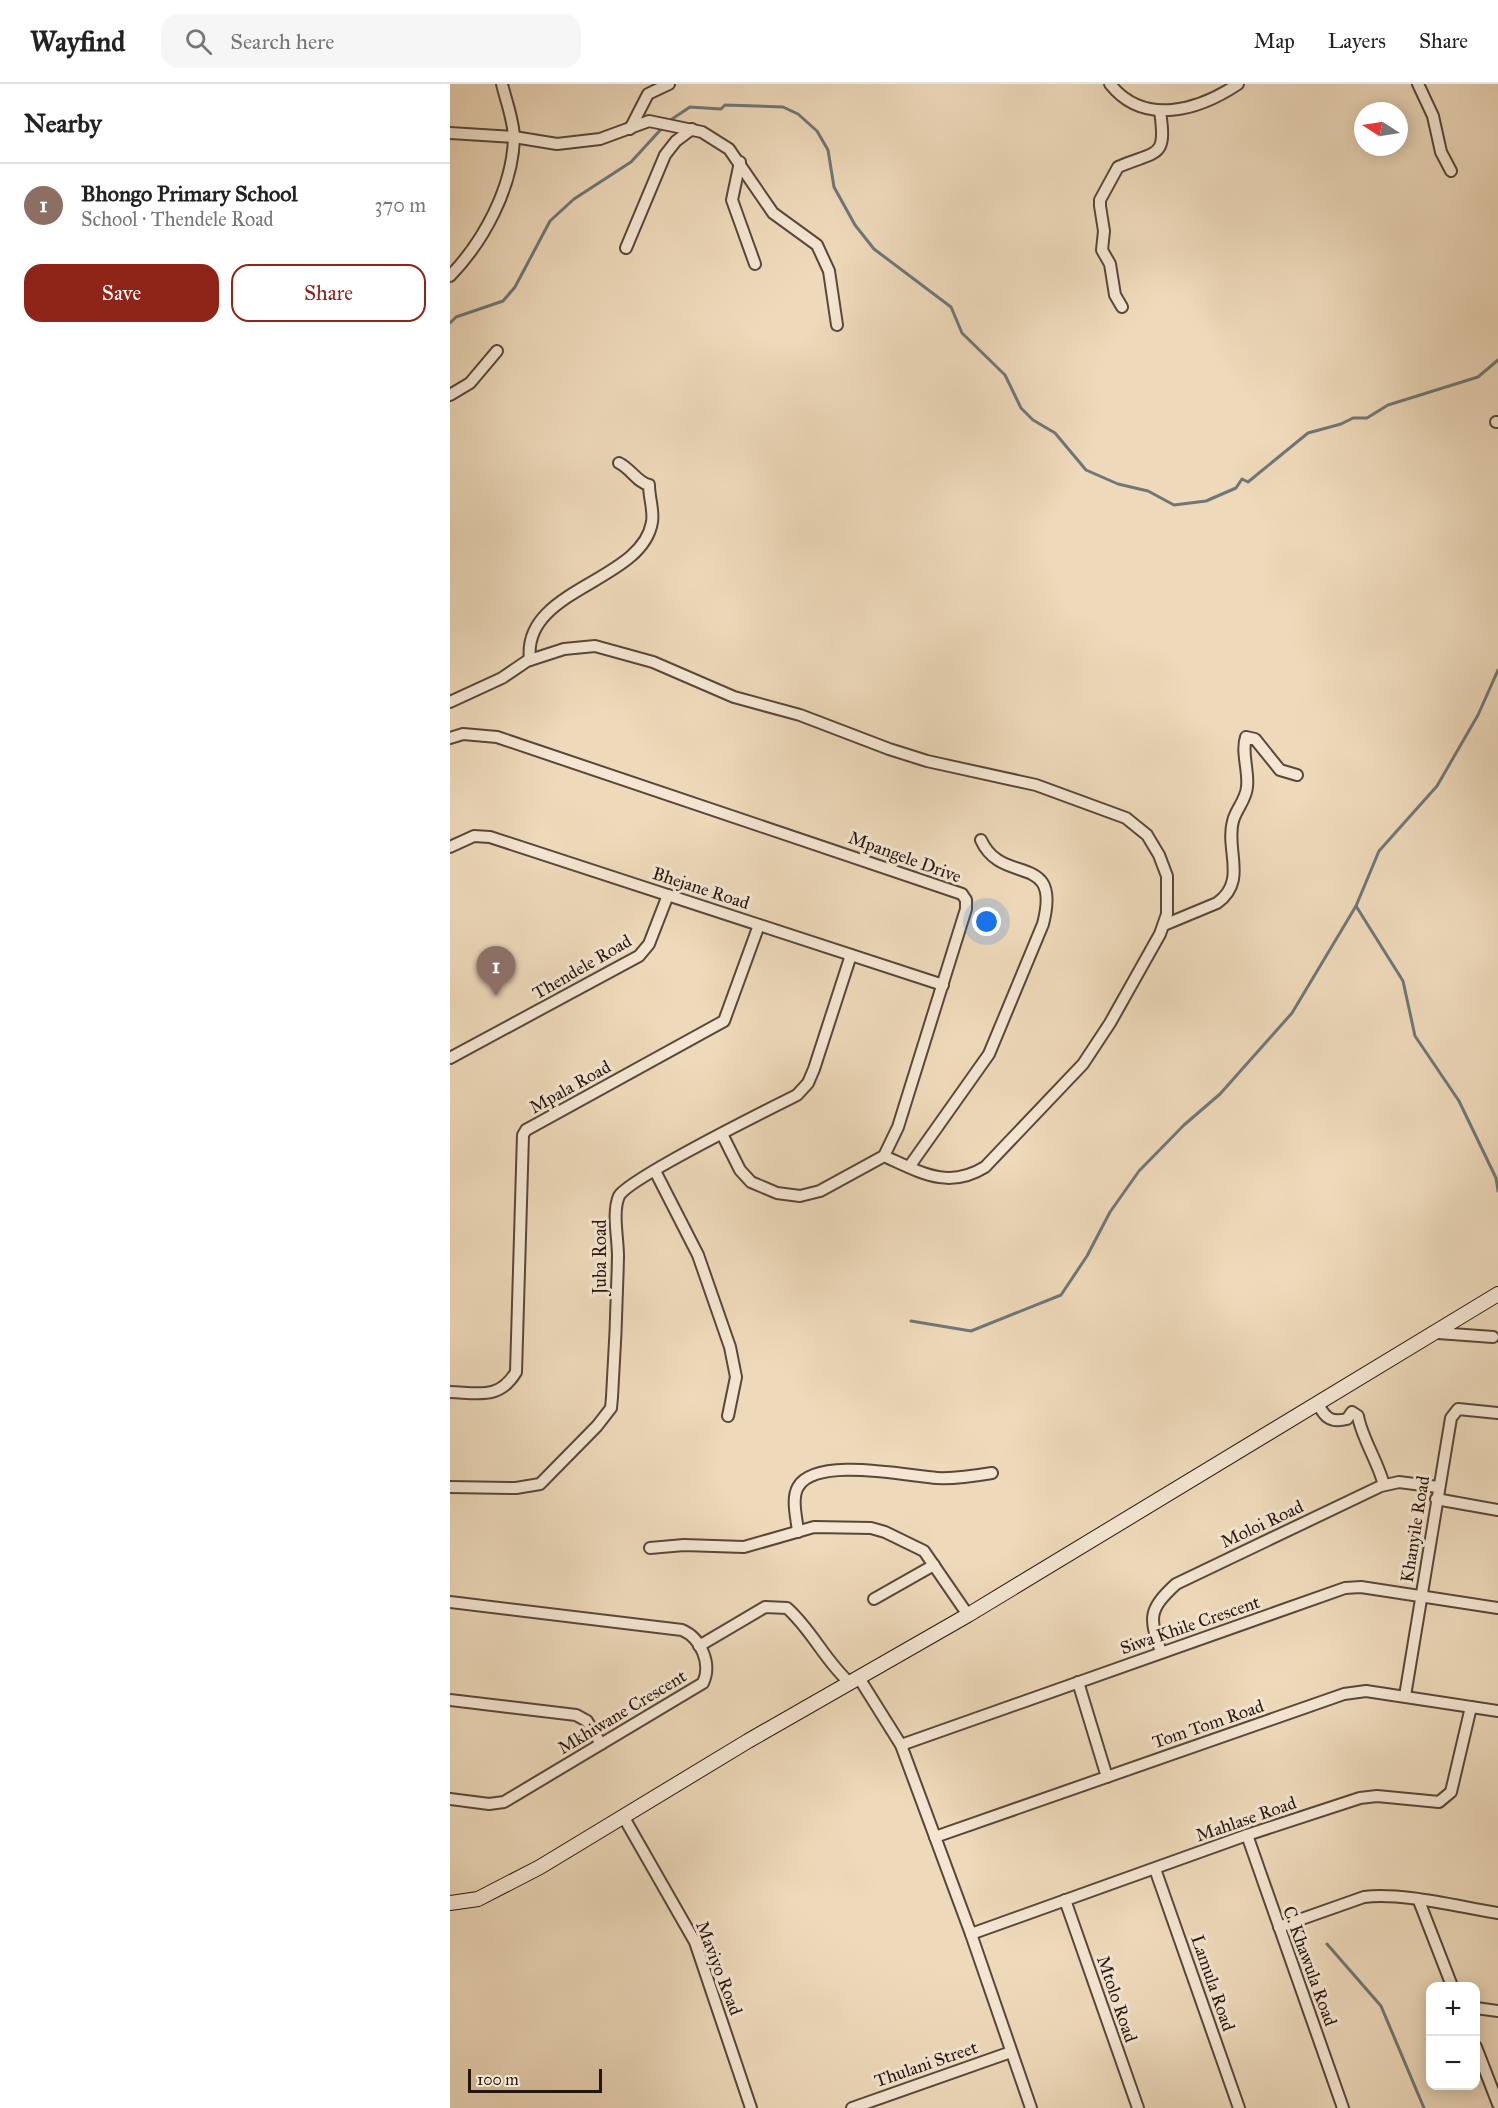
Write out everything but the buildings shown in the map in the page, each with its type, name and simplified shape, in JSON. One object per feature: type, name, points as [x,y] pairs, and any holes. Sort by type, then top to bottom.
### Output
[{"type":"street","points":[[450,276],[482,235],[500,199],[509,169],[514,137],[502,84]]},
{"type":"street","points":[[630,129],[648,94],[669,84]]},
{"type":"street","points":[[1110,84],[1129,103],[1161,111],[1200,105],[1238,84]]},
{"type":"street","points":[[1418,84],[1433,116],[1441,152],[1451,171]]},
{"type":"street","points":[[1122,307],[1115,295],[1110,264],[1102,250],[1104,231],[1100,200],[1118,166],[1158,150],[1164,140],[1161,111]]},
{"type":"street","points":[[450,133],[514,137],[549,144],[578,144],[649,121],[692,129],[716,140],[740,162],[773,213],[817,244],[828,272],[837,325]]},
{"type":"street","points":[[626,248],[665,155],[676,141],[692,129]]},
{"type":"street","points":[[740,162],[732,201],[755,264]]},
{"type":"street","points":[[450,395],[470,382],[497,351]]},
{"type":"street","points":[[530,660],[530,640],[538,621],[633,554],[649,533],[652,509],[649,486],[643,484],[620,463]]},
{"type":"street","points":[[450,702],[487,686],[530,660],[564,649],[582,647],[612,650],[676,670],[734,697],[800,715],[889,749],[927,761],[1015,779],[1111,812],[1126,818],[1147,835],[1160,855],[1167,876],[1169,895],[1164,925],[1110,1023],[1083,1064],[985,1167],[970,1176],[955,1179],[926,1174],[884,1156],[811,1194],[777,1193],[751,1182],[744,1175],[722,1134]]},
{"type":"street","name":"Mpangele Drive","points":[[450,738],[463,734],[497,737],[957,890],[966,900],[966,909],[898,1127],[884,1156]]},
{"type":"street","points":[[1164,925],[1217,903],[1224,898],[1233,882],[1235,864],[1233,822],[1247,790],[1246,737],[1255,739],[1280,770],[1297,775]]},
{"type":"street","name":"Bhejane Road","points":[[450,847],[474,836],[490,837],[943,985]]},
{"type":"street","points":[[909,1167],[989,1053],[1043,924],[1048,904],[1048,893],[1043,882],[1030,872],[992,858],[981,840]]},
{"type":"street","name":"Thendele Road","points":[[450,1058],[639,956],[649,944],[669,895]]},
{"type":"street","name":"Mpala Road","points":[[450,1392],[495,1393],[510,1382],[516,1372],[523,1135],[526,1130],[724,1021],[759,925]]},
{"type":"street","name":"Juba Road","points":[[450,1488],[516,1488],[540,1484],[597,1426],[610,1408],[619,1196],[626,1188],[655,1171],[797,1095],[808,1083],[851,955]]},
{"type":"street","points":[[655,1171],[698,1255],[730,1347],[736,1377],[728,1416]]},
{"type":"street","points":[[450,1903],[478,1899],[498,1891],[623,1815],[968,1615],[1438,1333],[1498,1294]]},
{"type":"street","points":[[1438,1333],[1493,1336]]},
{"type":"street","points":[[1318,1404],[1324,1416],[1337,1422],[1347,1419],[1352,1412],[1358,1416],[1360,1426],[1379,1466],[1384,1485]]},
{"type":"street","name":"Khanyile Road","points":[[1405,1696],[1438,1487],[1454,1413],[1464,1407],[1498,1413]]},
{"type":"street","points":[[798,1532],[796,1492],[803,1480],[812,1475],[857,1470],[936,1478],[992,1473]]},
{"type":"street","name":"Moloi Road","points":[[1161,1652],[1151,1623],[1152,1616],[1161,1599],[1176,1584],[1384,1485],[1410,1482],[1438,1487]]},
{"type":"street","points":[[1436,1499],[1498,1509]]},
{"type":"street","points":[[650,1548],[684,1545],[744,1547],[827,1526],[871,1528],[924,1551],[968,1615]]},
{"type":"street","points":[[874,1599],[934,1565]]},
{"type":"street","name":"Siwa Khile Crescent","points":[[901,1745],[930,1732],[1345,1588],[1361,1587],[1498,1608]]},
{"type":"street","points":[[450,1602],[671,1628],[687,1632],[699,1646],[765,1607],[787,1608],[797,1617],[838,1672],[855,1680],[901,1745],[971,1934],[1031,2108]]},
{"type":"street","name":"Mkhiwane Crescent","points":[[450,1799],[489,1804],[504,1802],[703,1683],[707,1669],[699,1646]]},
{"type":"street","points":[[1078,1682],[1107,1777]]},
{"type":"street","name":"Tom Tom Road","points":[[935,1837],[1344,1694],[1366,1691],[1498,1711]]},
{"type":"street","points":[[450,1700],[576,1715],[587,1721],[601,1744]]},
{"type":"street","name":"Mahlase Road","points":[[971,1934],[1247,1835],[1369,1796],[1439,1802],[1451,1792],[1471,1707]]},
{"type":"street","name":"Maviyo Road","points":[[623,1815],[695,1942],[751,2108]]},
{"type":"street","name":"C. Khawula Road","points":[[1247,1835],[1343,2108]]},
{"type":"street","name":"Lamula Road","points":[[1155,1869],[1239,2108]]},
{"type":"street","points":[[1279,1927],[1364,1897],[1394,1896],[1498,1913]]},
{"type":"street","name":"Mtolo Road","points":[[1065,1900],[1138,2108]]},
{"type":"street","points":[[1419,1901],[1450,1982]]},
{"type":"street","points":[[1480,2009],[1498,2011]]},
{"type":"street","name":"Thulani Street","points":[[852,2108],[1011,2052]]},
{"type":"street","points":[[1480,2057],[1498,2104]]},
{"type":"waterway","points":[[669,121],[690,107],[721,109],[725,105],[783,107],[798,114],[817,131],[828,150],[834,187],[855,225],[874,249],[951,307],[962,333],[1005,375],[1021,408],[1033,420],[1055,433],[1086,470],[1118,484],[1148,491],[1174,505],[1206,501],[1236,488],[1242,479],[1248,482],[1308,433],[1341,424],[1353,418],[1367,418],[1388,405],[1478,377],[1498,360]]},
{"type":"waterway","points":[[450,323],[456,317],[503,301],[515,287],[550,221],[574,199],[631,162],[664,126]]},
{"type":"waterway","points":[[911,1321],[971,1331],[1061,1295],[1087,1256],[1110,1212],[1139,1171],[1184,1125],[1220,1094],[1292,1013],[1356,906],[1379,851],[1437,786],[1478,715],[1498,670]]},
{"type":"waterway","points":[[1356,906],[1403,981],[1415,1036],[1459,1101],[1496,1178],[1498,1191]]},
{"type":"waterway","points":[[1327,1944],[1381,2006],[1424,2108]]},
{"type":"place","name":"Bhongo Primary School","points":[[496,996]]}]
